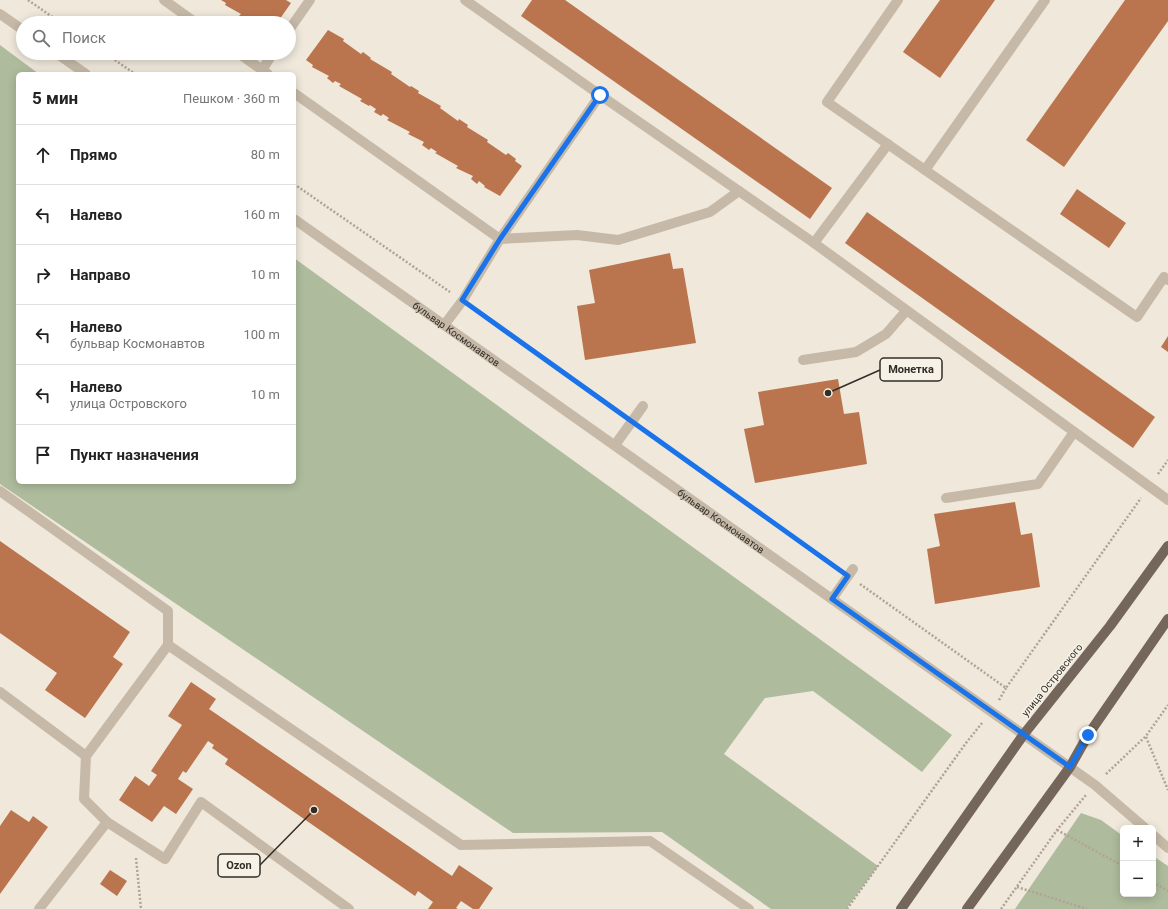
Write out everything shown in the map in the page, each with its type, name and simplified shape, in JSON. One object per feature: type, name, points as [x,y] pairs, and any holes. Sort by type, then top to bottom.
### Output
[{"type":"main road","name":"улица Островского","points":[[901,909],[1024,734],[1110,626],[1168,546]]},
{"type":"main road","points":[[967,909],[1070,767],[1088,735],[1168,619]]},
{"type":"street","points":[[164,0],[186,16]]},
{"type":"street","points":[[296,20],[310,0]]},
{"type":"street","points":[[465,0],[814,243],[1168,500]]},
{"type":"street","points":[[898,0],[827,102],[1137,317],[1167,276]]},
{"type":"street","points":[[925,170],[1046,0]]},
{"type":"street","points":[[0,14],[16,25]]},
{"type":"street","points":[[66,60],[83,72]]},
{"type":"street","points":[[248,60],[265,72],[270,60]]},
{"type":"street","points":[[296,94],[500,239],[577,235],[618,240],[710,212],[739,191]]},
{"type":"street","points":[[445,324],[462,300],[500,239],[600,95]]},
{"type":"street","points":[[814,243],[888,144]]},
{"type":"street","name":"бульвар Космонавтов","points":[[296,220],[445,324],[1024,734],[1095,785],[1142,825]]},
{"type":"street","points":[[803,360],[856,352],[886,334],[906,311]]},
{"type":"street","points":[[615,445],[643,406]]},
{"type":"street","points":[[946,498],[1038,484],[1074,432]]},
{"type":"street","points":[[0,492],[168,611],[168,645],[86,756],[84,799],[107,822],[165,859],[201,802],[349,909]]},
{"type":"street","points":[[832,599],[851,573]]},
{"type":"street","points":[[168,645],[461,845],[650,841],[749,909]]},
{"type":"street","points":[[0,692],[86,756]]},
{"type":"street","points":[[39,909],[107,822]]},
{"type":"street","points":[[1156,838],[1168,848]]},
{"type":"path","points":[[28,0],[51,16]]},
{"type":"path","points":[[115,60],[132,72]]},
{"type":"path","points":[[296,185],[851,573],[1006,688],[1168,460]]},
{"type":"path","points":[[1001,909],[1056,830],[1095,785],[1146,736],[1168,705]]},
{"type":"path","points":[[1146,736],[1168,790]]},
{"type":"path","points":[[847,909],[966,743]]},
{"type":"path","points":[[1056,830],[1120,864]]},
{"type":"path","points":[[135,840],[141,909]]},
{"type":"path","points":[[1156,884],[1168,891]]},
{"type":"path","points":[[1017,887],[1087,909]]},
{"type":"green space","points":[[0,45],[16,57],[16,60],[20,60],[36,72],[16,72],[16,484],[296,484],[296,259],[952,735],[922,772],[813,691],[765,698],[724,754],[878,866],[846,909],[771,909],[662,832],[513,833],[0,484]]},
{"type":"green space","points":[[1081,813],[1101,820],[1120,834],[1120,897],[1156,897],[1156,858],[1168,866],[1168,909],[1015,909]]},
{"type":"building","points":[[221,0],[286,0],[291,3],[282,16],[239,16],[241,14],[225,5],[226,3]]},
{"type":"building","points":[[532,0],[565,0],[832,188],[810,219],[521,16]]},
{"type":"building","points":[[940,0],[995,0],[940,78],[903,52]]},
{"type":"building","points":[[1125,0],[1168,0],[1168,21],[1064,167],[1026,140]]},
{"type":"building","points":[[328,30],[344,39],[343,41],[361,54],[363,52],[371,58],[370,59],[392,72],[391,74],[410,87],[411,86],[419,91],[418,93],[441,106],[440,108],[458,121],[459,119],[468,125],[467,127],[488,140],[487,142],[506,155],[508,153],[516,159],[515,161],[522,166],[500,196],[484,187],[485,186],[479,181],[477,184],[471,179],[473,176],[456,168],[458,166],[435,153],[437,152],[431,148],[429,150],[422,145],[424,142],[408,134],[410,132],[387,120],[389,118],[383,114],[381,116],[374,112],[376,109],[360,101],[362,99],[339,86],[341,84],[335,81],[333,83],[327,78],[329,76],[312,67],[313,65],[306,60]]},
{"type":"building","points":[[1077,189],[1126,223],[1109,248],[1060,214]]},
{"type":"building","points":[[867,212],[1155,417],[1133,448],[845,243]]},
{"type":"building","points":[[670,253],[673,269],[683,268],[696,343],[585,360],[577,306],[595,303],[589,270]]},
{"type":"building","points":[[1168,336],[1168,352],[1161,347]]},
{"type":"building","points":[[838,379],[844,414],[859,412],[867,464],[755,483],[744,429],[764,425],[758,392]]},
{"type":"building","points":[[1015,502],[1021,535],[1032,533],[1040,587],[935,604],[927,549],[940,546],[934,514]]},
{"type":"building","points":[[0,541],[130,632],[113,657],[123,664],[85,718],[45,690],[57,673],[0,633]]},
{"type":"building","points":[[191,682],[216,699],[209,709],[452,876],[459,865],[493,888],[479,909],[473,909],[461,901],[456,908],[458,909],[428,909],[433,902],[418,891],[415,896],[225,764],[228,759],[212,748],[214,745],[208,741],[186,773],[183,771],[178,779],[193,789],[176,814],[164,806],[152,822],[119,800],[135,776],[149,786],[157,775],[151,771],[182,725],[168,716]]},
{"type":"building","points":[[11,810],[29,822],[33,816],[48,827],[0,894],[0,826]]},
{"type":"building","points":[[110,870],[127,881],[117,896],[100,884]]},
{"type":"place","name":"Монетка","points":[[828,393]]},
{"type":"place","name":"Ozon","points":[[314,810]]},
{"type":"route","points":[[600,95],[500,239],[462,300],[848,576],[832,599],[1070,767],[1088,735]]}]
